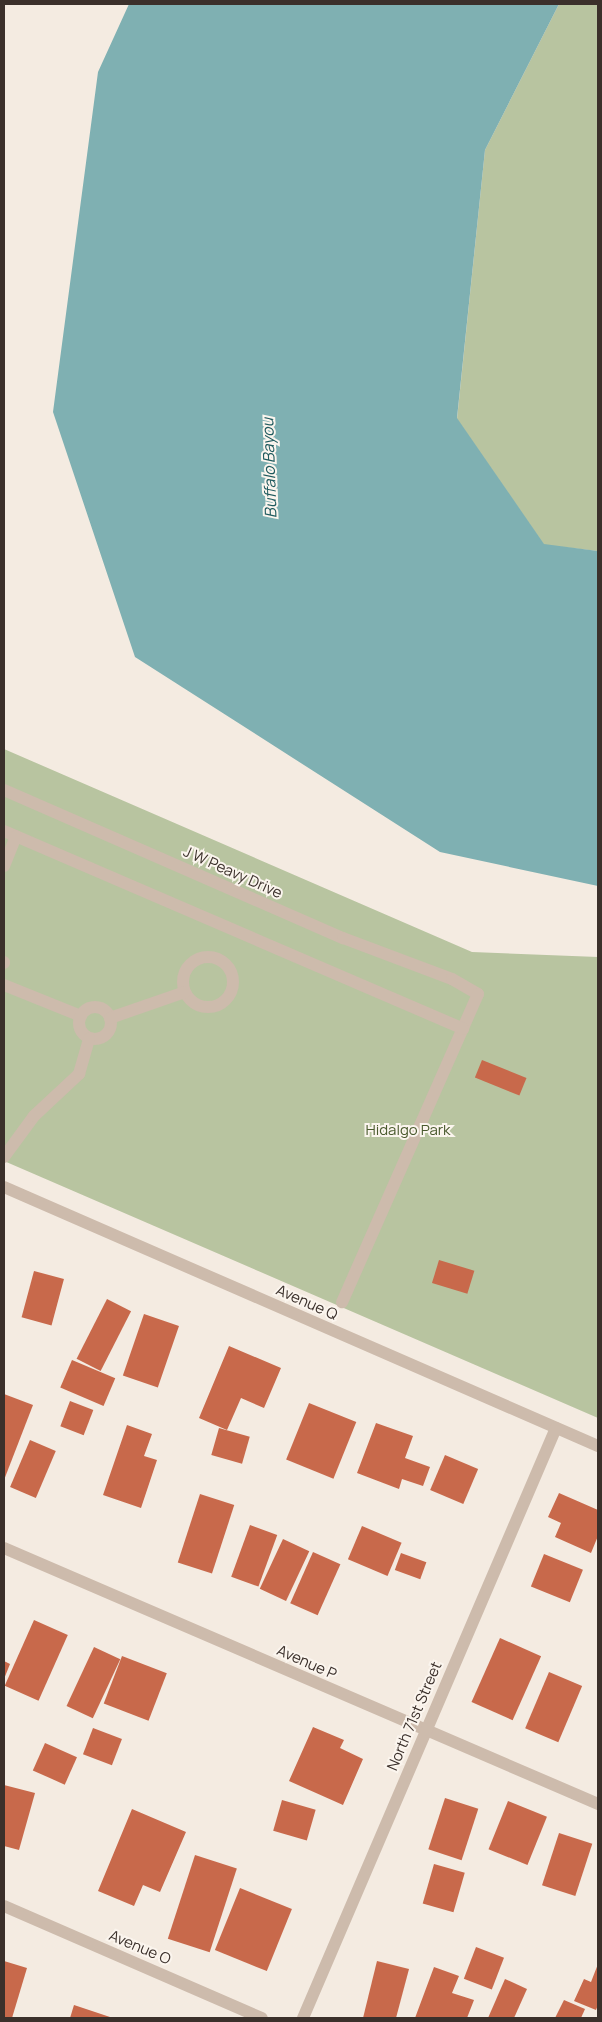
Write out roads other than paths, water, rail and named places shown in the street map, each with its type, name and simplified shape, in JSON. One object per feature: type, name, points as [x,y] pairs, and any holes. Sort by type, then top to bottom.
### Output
[{"type":"street","name":"J W Peavy Drive","points":[[4,790],[343,938],[452,979],[478,994],[463,1030]]},
{"type":"street","points":[[4,831],[463,1030],[342,1302]]},
{"type":"street","points":[[4,866],[16,836]]},
{"type":"street","points":[[201,958],[218,959],[230,971],[232,987],[218,1005],[202,1006],[185,992],[183,975],[201,958]]},
{"type":"street","points":[[4,985],[81,1016]]},
{"type":"street","points":[[81,1016],[93,1008],[110,1018],[185,992]]},
{"type":"street","points":[[81,1016],[80,1026],[89,1038]]},
{"type":"street","points":[[89,1038],[104,1037],[110,1028],[110,1018]]},
{"type":"street","points":[[4,1157],[34,1116],[79,1074],[89,1038]]},
{"type":"street","name":"Avenue Q","points":[[4,1187],[598,1446]]},
{"type":"street","name":"North 71st Street","points":[[303,2018],[556,1428]]},
{"type":"street","name":"Avenue P","points":[[4,1548],[598,1804]]},
{"type":"street","name":"Avenue O","points":[[4,1906],[262,2018]]},
{"type":"water","name":"Buffalo Bayou","points":[[129,4],[559,4],[485,150],[457,418],[544,544],[598,551],[598,886],[440,852],[135,657],[53,412],[98,72]]},
{"type":"park label","name":"Hidalgo Park","points":[[408,1130]]}]
